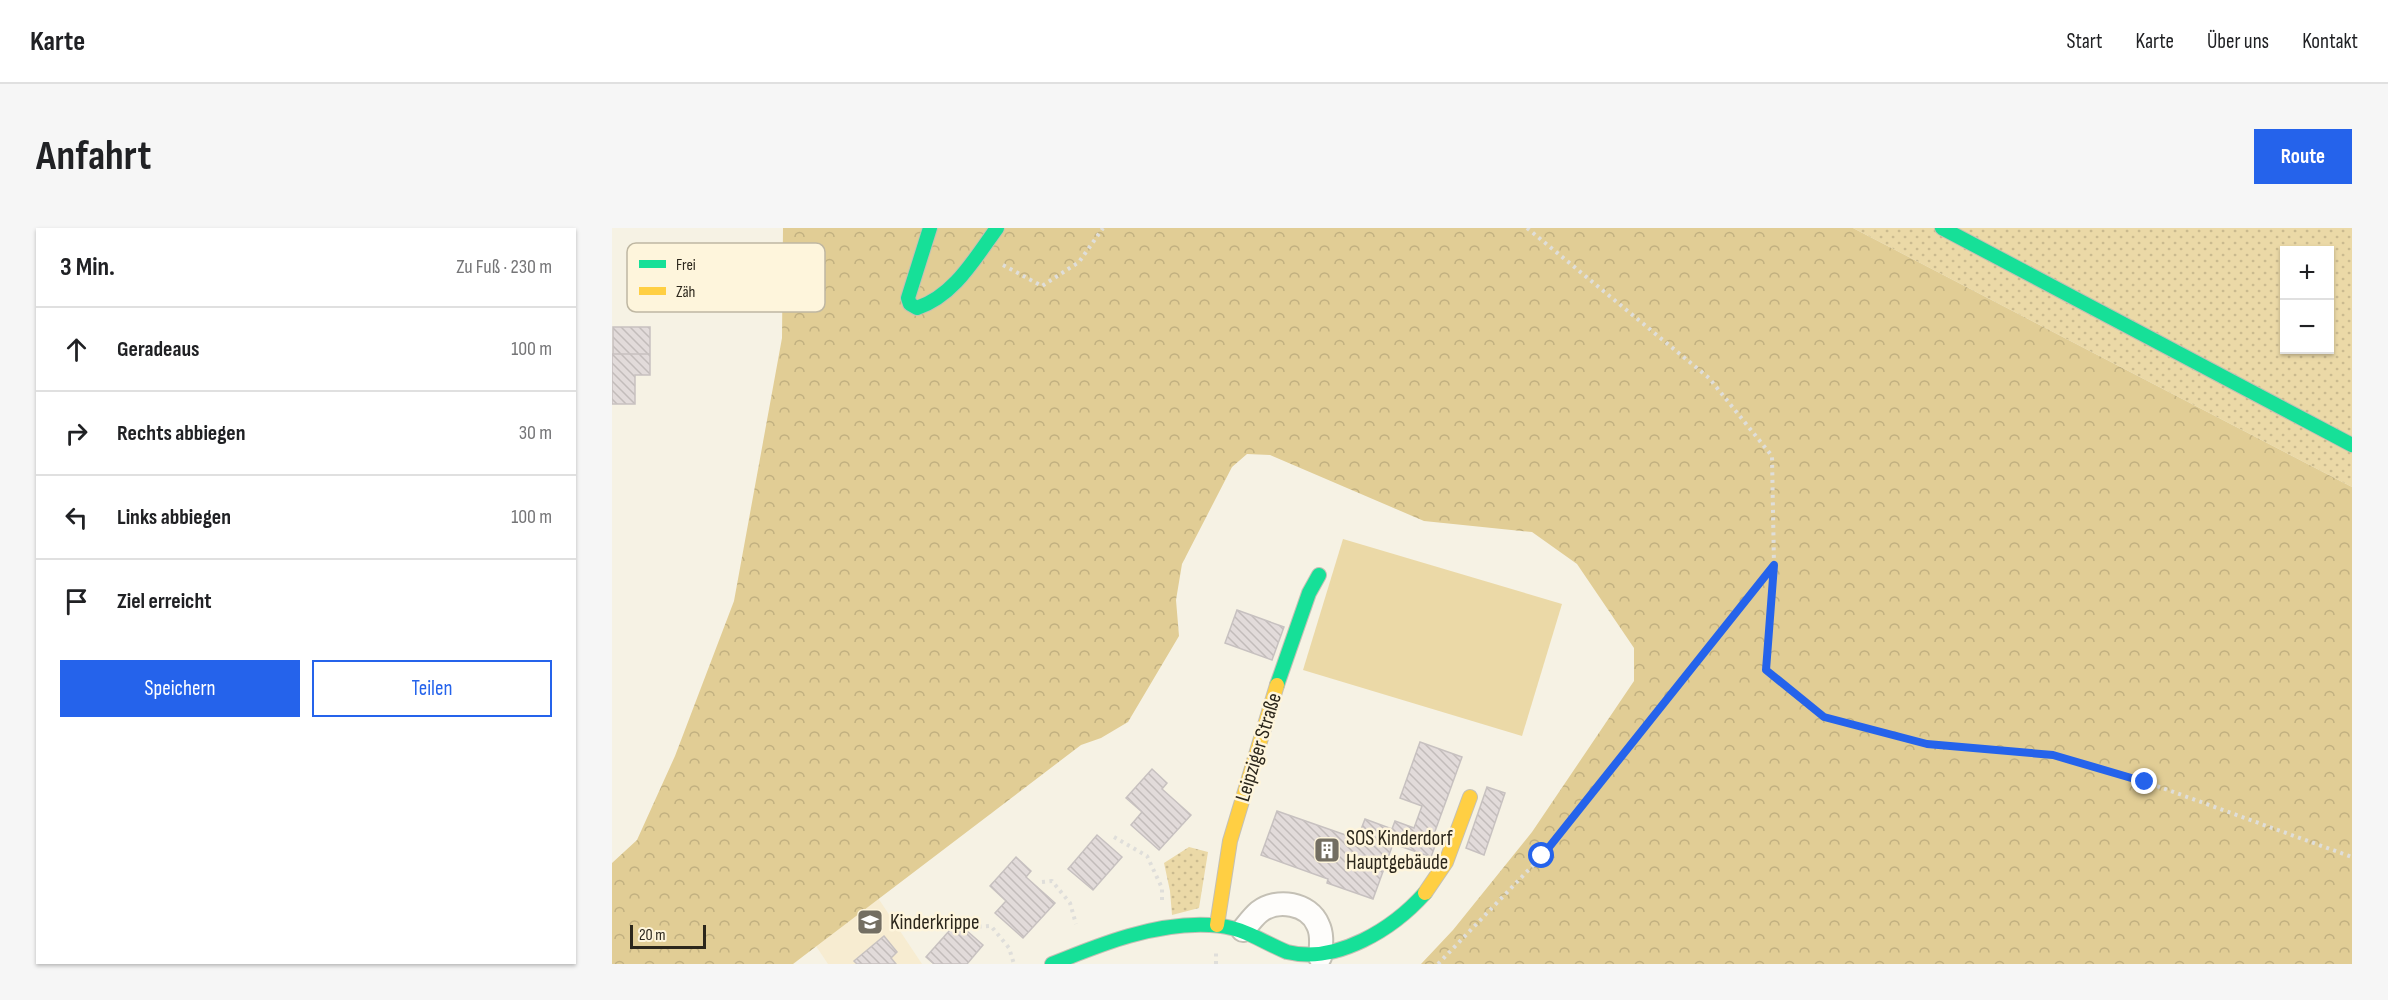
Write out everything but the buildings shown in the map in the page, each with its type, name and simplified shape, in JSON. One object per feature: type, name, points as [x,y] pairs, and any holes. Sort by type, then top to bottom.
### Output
[{"type":"street","points":[[930,228],[908,298],[910,304],[917,308],[936,301],[997,228]]},
{"type":"street","points":[[1942,228],[2352,445]]},
{"type":"street","name":"Leipziger Straße","points":[[1217,925],[1230,841],[1282,670],[1309,593],[1319,575]]},
{"type":"street","points":[[1052,964],[1105,943],[1162,930],[1217,925],[1243,930],[1284,951],[1304,957],[1320,957],[1362,945],[1382,932],[1422,896],[1442,870],[1470,797]]},
{"type":"street","points":[[1243,930],[1258,912],[1270,906],[1286,904],[1303,908],[1309,911],[1318,924],[1322,937],[1320,957]]},
{"type":"path","points":[[979,252],[1042,286],[1079,262],[1103,228]]},
{"type":"path","points":[[1527,228],[1709,378],[1772,456],[1774,565],[1766,670],[1824,717],[1927,744],[2053,755],[2145,782],[2352,857]]},
{"type":"path","points":[[1438,964],[1542,856],[1774,565]]},
{"type":"path","points":[[1114,837],[1147,856],[1162,888],[1162,930]]},
{"type":"path","points":[[1042,882],[1052,881],[1070,903],[1084,950]]},
{"type":"path","points":[[971,927],[991,927],[1009,948],[1014,964]]},
{"type":"shaded area","points":[[1853,228],[2352,228],[2352,487]]},
{"type":"shaded area","points":[[1343,539],[1562,604],[1522,736],[1303,670]]},
{"type":"shaded area","points":[[1189,847],[1208,852],[1199,908],[1172,915],[1164,863]]},
{"type":"shaded area","name":"Kinderkrippe","points":[[878,898],[922,964],[828,964],[816,946]]},
{"type":"green space","points":[[783,228],[1853,228],[2352,487],[2352,964],[1421,964],[1453,930],[1532,832],[1634,681],[1634,648],[1577,564],[1532,532],[1424,521],[1270,455],[1247,454],[1232,467],[1182,564],[1176,600],[1179,636],[1128,722],[1101,738],[1081,745],[793,964],[612,964],[612,863],[637,840],[675,756],[734,601],[782,338],[782,312],[825,312],[825,243],[783,243]]},
{"type":"traffic: fast","points":[[930,228],[908,298],[910,304],[917,308],[942,295],[953,285],[963,275],[997,228]]},
{"type":"traffic: fast","points":[[1942,228],[2352,445]]},
{"type":"traffic: fast","points":[[1277,685],[1309,593],[1319,575]]},
{"type":"traffic: fast","points":[[1052,964],[1129,936],[1190,925],[1232,928],[1287,952],[1325,953],[1363,941],[1380,931],[1425,893]]},
{"type":"traffic: slow","points":[[1217,925],[1230,841],[1277,685]]},
{"type":"traffic: slow","points":[[1425,893],[1446,862],[1470,797]]},
{"type":"place","name":"SOS Kinderdorf Hauptgebäude","points":[[1327,850]]},
{"type":"place","name":"Kinderkrippe","points":[[870,922]]},
{"type":"route","points":[[1542,856],[1774,565],[1766,670],[1824,717],[1927,744],[2053,755],[2145,782]]}]
